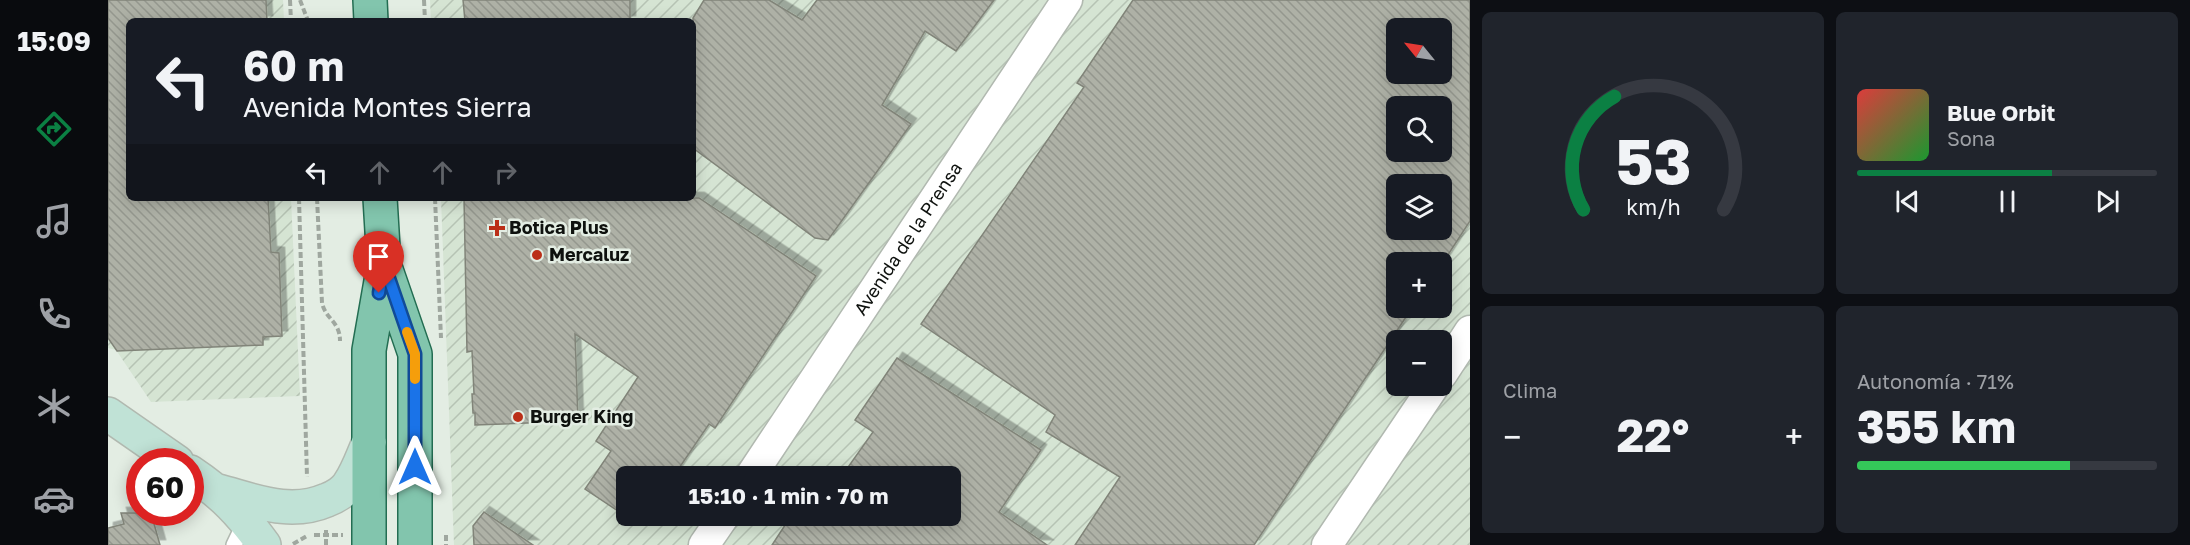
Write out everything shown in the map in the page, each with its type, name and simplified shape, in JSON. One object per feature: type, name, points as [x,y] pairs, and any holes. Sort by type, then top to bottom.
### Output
[{"type":"main road","points":[[370,0],[371,18]]},
{"type":"main road","points":[[356,540],[369,442],[369,350],[384,264],[380,201]]},
{"type":"main road","points":[[384,264],[415,354],[415,545]]},
{"type":"street","name":"Avenida de la Prensa","points":[[757,466],[1067,0]]},
{"type":"street","points":[[1452,359],[1470,331]]},
{"type":"street","points":[[1327,545],[1427,396]]},
{"type":"street","points":[[108,414],[157,448]]},
{"type":"street","points":[[218,491],[274,506],[307,508],[336,496],[349,485],[369,442]]},
{"type":"street","points":[[204,481],[218,491],[259,538]]},
{"type":"street","points":[[704,545],[717,526]]},
{"type":"path","points":[[290,0],[291,18]]},
{"type":"path","points":[[300,0],[307,18]]},
{"type":"path","points":[[424,0],[426,18]]},
{"type":"path","points":[[299,201],[308,488]]},
{"type":"path","points":[[317,201],[322,303],[324,312],[338,326],[340,352]]},
{"type":"path","points":[[259,538],[309,535],[356,540]]},
{"type":"path","points":[[446,535],[446,545]]},
{"type":"shaded area","points":[[108,0],[283,0],[284,18],[126,18],[126,201],[291,201],[300,396],[151,402],[116,350],[108,348]]},
{"type":"shaded area","points":[[430,0],[1470,0],[1470,545],[454,545],[441,201],[696,201],[696,18],[431,18]]},
{"type":"building","points":[[108,0],[266,0],[267,18],[126,18],[126,201],[268,201],[271,252],[279,253],[282,336],[263,337],[263,345],[117,351],[108,338]]},
{"type":"building","points":[[463,0],[630,0],[630,18],[465,18]]},
{"type":"building","points":[[704,0],[769,0],[802,20],[817,0],[994,0],[956,51],[925,31],[882,105],[911,124],[828,240],[815,238],[696,150],[696,18],[693,18]]},
{"type":"building","points":[[1133,0],[1470,0],[1470,221],[1450,252],[1386,252],[1386,318],[1405,318],[1397,330],[1386,330],[1386,347],[1254,545],[1075,545],[1120,477],[1046,432],[1055,415],[921,324],[1084,87],[1077,83]]},
{"type":"building","points":[[696,198],[699,198],[816,276],[715,428],[709,424],[680,466],[616,466],[616,510],[585,489],[611,451],[596,441],[638,377],[575,334],[578,421],[475,425],[472,351],[467,352],[464,201],[696,201]]},
{"type":"building","points":[[897,358],[1041,450],[999,512],[1047,545],[772,545],[784,526],[961,526],[961,466],[849,466],[873,432],[855,420]]},
{"type":"building","points":[[484,512],[533,545],[474,545],[473,526]]},
{"type":"building","points":[[121,513],[126,513],[126,526],[155,526],[160,545],[108,545],[108,528],[124,524]]},
{"type":"slow traffic","points":[[407,332],[415,354],[415,379]]},
{"type":"place","name":"Botica Plus","points":[[497,228]]},
{"type":"place","name":"Mercaluz","points":[[537,255]]},
{"type":"place","name":"Burger King","points":[[518,417]]},
{"type":"route","points":[[379,293],[384,264],[415,354],[415,467]]}]
